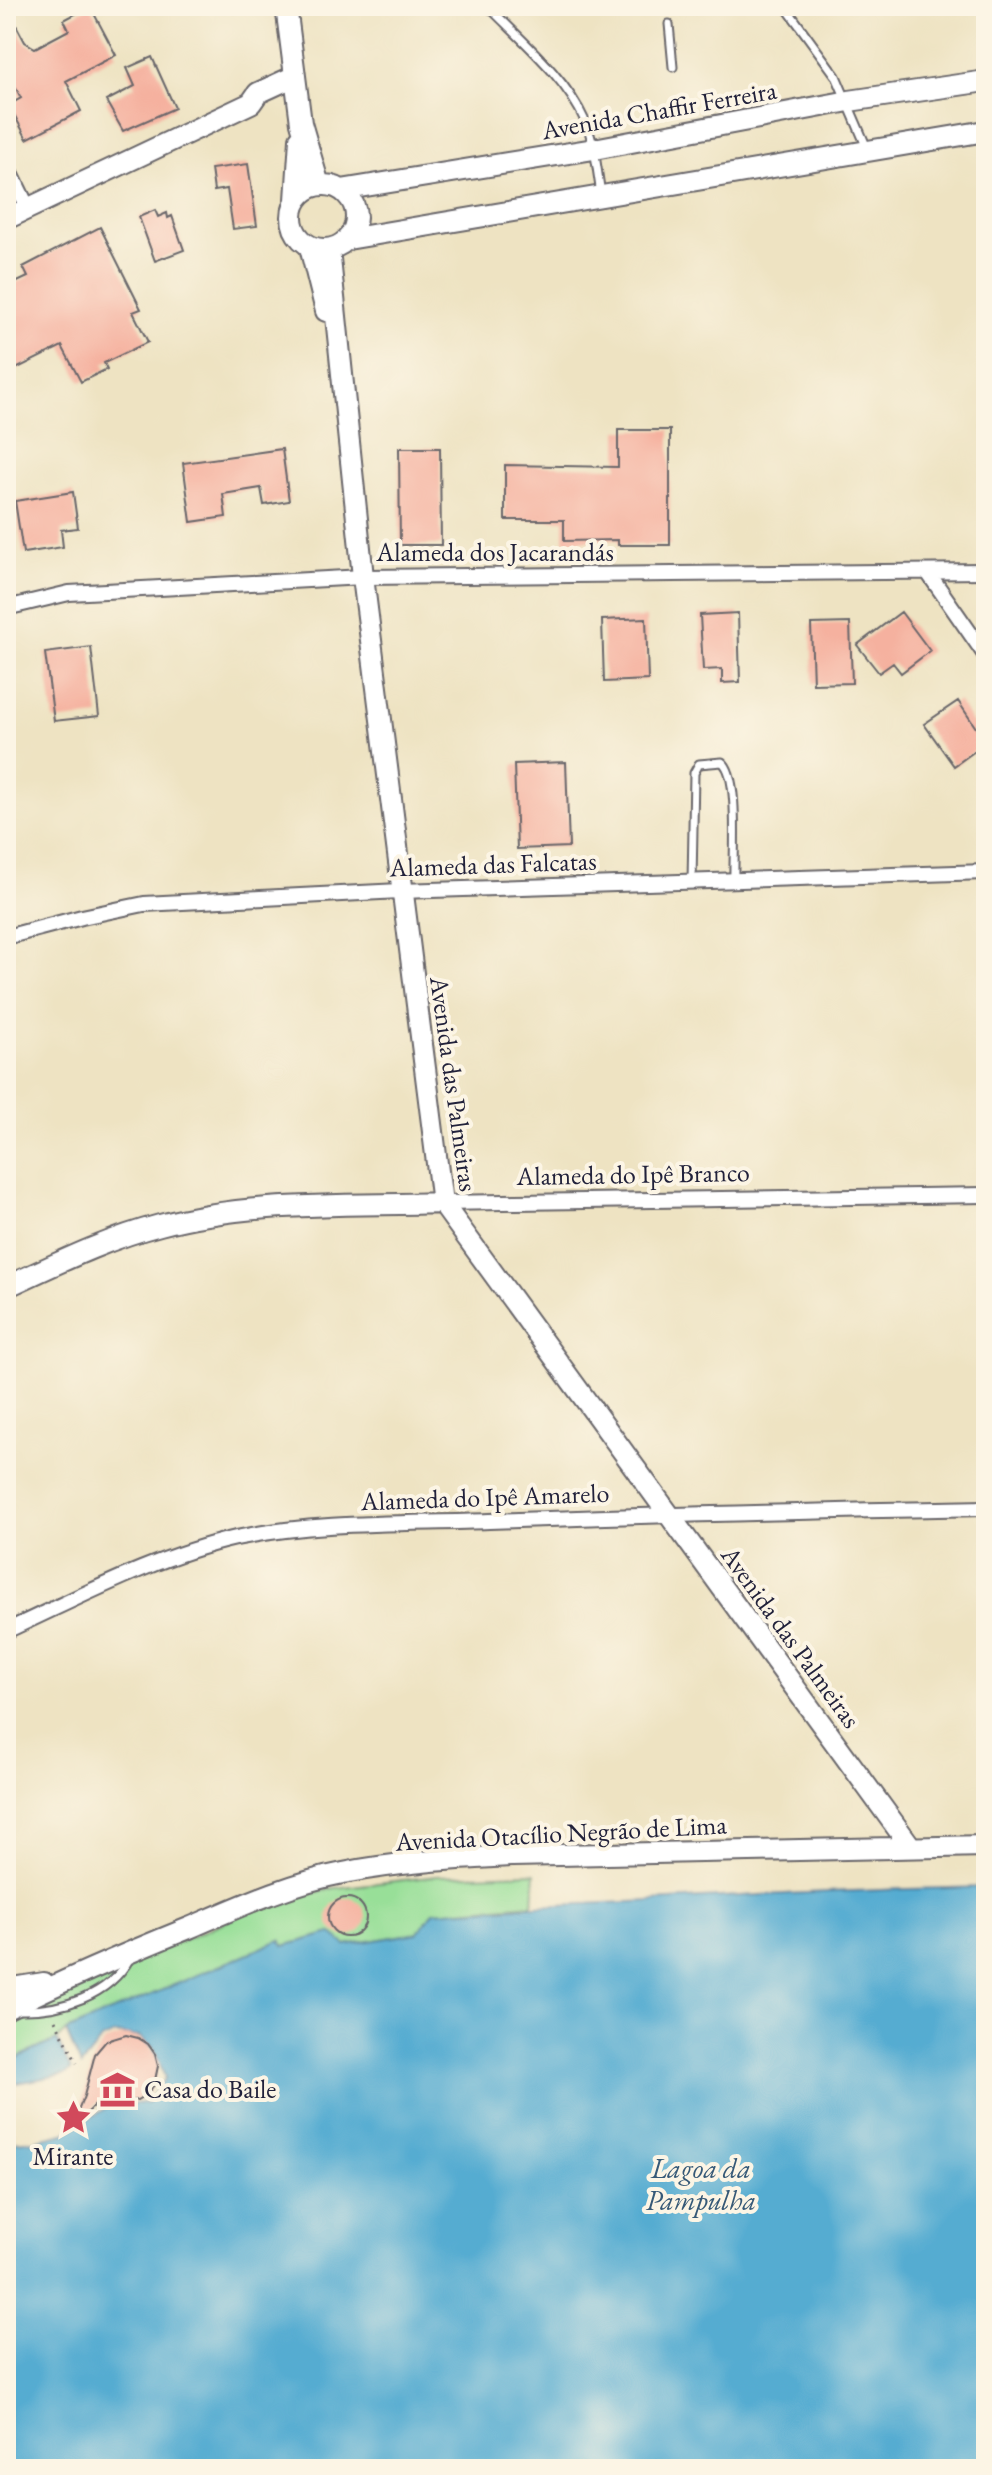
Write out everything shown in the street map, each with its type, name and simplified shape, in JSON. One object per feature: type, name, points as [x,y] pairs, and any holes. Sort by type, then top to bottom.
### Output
[{"type":"street","points":[[286,6],[301,123],[319,185]]},
{"type":"street","name":"Avenida Chaffir Ferreira","points":[[341,190],[594,149],[849,101],[986,81]]},
{"type":"street","points":[[6,219],[251,103],[258,93],[296,83]]},
{"type":"street","points":[[296,200],[302,193],[319,185],[341,190],[355,207],[357,219],[348,239],[341,245],[319,248],[294,232],[292,210],[296,200],[301,123]]},
{"type":"street","points":[[348,239],[986,131]]},
{"type":"street","points":[[6,163],[28,208]]},
{"type":"street","name":"Avenida das Palmeiras","points":[[319,248],[341,373],[400,891],[442,1203],[911,1847]]},
{"type":"street","name":"Alameda dos Jacarandás","points":[[6,608],[69,593],[363,577],[929,574],[986,571]]},
{"type":"street","points":[[929,574],[986,656]]},
{"type":"street","name":"Alameda das Falcatas","points":[[6,937],[144,904],[400,891],[986,872]]},
{"type":"street","name":"Alameda do Ipê Branco","points":[[6,1287],[132,1233],[205,1216],[257,1209],[442,1203],[986,1195]]},
{"type":"street","name":"Alameda do Ipê Amarelo","points":[[6,1631],[117,1580],[186,1553],[249,1536],[327,1527],[669,1514],[986,1508]]},
{"type":"street","name":"Avenida Otacílio Negrão de Lima","points":[[6,2009],[64,1980],[298,1884],[342,1873],[387,1866],[512,1856],[986,1846]]},
{"type":"street","name":"Avenida Otacílio Negrão de Lima","points":[[6,1989],[64,1980]]},
{"type":"lane","points":[[488,6],[561,83],[585,120],[602,195]]},
{"type":"lane","points":[[785,6],[816,46],[849,101],[868,150]]},
{"type":"lane","points":[[669,24],[673,67]]},
{"type":"lane","points":[[692,882],[694,773],[699,764],[722,762],[728,766],[733,782],[734,881]]},
{"type":"lane","points":[[6,2009],[56,2007],[85,1998],[126,1967],[135,1950]]},
{"type":"path","points":[[53,2015],[77,2063]]},
{"type":"green space","points":[[535,1873],[533,1904],[434,1912],[417,1933],[345,1945],[331,1933],[284,1946],[280,1940],[66,2031],[57,2040],[6,2063],[6,2016],[273,1901],[335,1888],[438,1876]]},
{"type":"water","name":"Lagoa da Pampulha","points":[[986,1887],[986,2469],[6,2469],[6,2134],[13,2142],[64,2133],[107,2108],[148,2102],[165,2078],[154,2048],[140,2037],[115,2034],[101,2040],[81,2066],[66,2031],[280,1940],[284,1946],[331,1933],[346,1945],[417,1933],[434,1912],[772,1894]]},
{"type":"water","points":[[57,2040],[71,2070],[66,2074],[6,2085],[6,2063]]},
{"type":"building","points":[[6,6],[25,42],[35,48],[69,30],[64,20],[90,6],[116,55],[66,81],[81,111],[27,139],[9,105],[21,98],[6,69]]},
{"type":"building","points":[[152,57],[175,108],[123,131],[106,101],[135,86],[127,68]]},
{"type":"building","points":[[248,164],[257,226],[233,229],[227,189],[214,191],[211,169]]},
{"type":"building","points":[[155,210],[158,217],[167,213],[168,218],[172,216],[184,250],[155,261],[139,217]]},
{"type":"building","points":[[100,227],[141,309],[133,312],[148,342],[104,363],[107,369],[81,382],[62,346],[6,374],[6,323],[12,320],[6,307],[6,296],[16,291],[13,284],[28,277],[23,267]]},
{"type":"building","points":[[618,430],[670,430],[670,545],[618,545],[618,540],[564,541],[564,520],[505,520],[505,465],[618,467]]},
{"type":"building","points":[[399,448],[440,448],[441,545],[400,545]]},
{"type":"building","points":[[282,449],[289,501],[264,505],[261,488],[223,494],[226,517],[191,522],[183,463]]},
{"type":"building","points":[[73,492],[78,528],[61,530],[63,547],[23,553],[15,501]]},
{"type":"building","points":[[901,612],[930,651],[901,673],[893,663],[879,673],[857,645]]},
{"type":"building","points":[[738,613],[740,682],[722,683],[722,669],[703,670],[700,615]]},
{"type":"building","points":[[646,618],[648,680],[604,682],[602,620]]},
{"type":"building","points":[[850,623],[852,683],[813,684],[811,624]]},
{"type":"building","points":[[91,647],[99,716],[54,721],[45,653]]},
{"type":"building","points":[[958,701],[986,743],[954,766],[924,724]]},
{"type":"building","points":[[566,762],[569,847],[517,849],[514,764]]},
{"type":"building","points":[[347,1898],[360,1904],[366,1917],[360,1930],[347,1936],[334,1930],[328,1917],[334,1904]]},
{"type":"building","name":"Casa do Baile","points":[[126,2035],[148,2044],[155,2054],[158,2066],[154,2085],[137,2100],[97,2103],[71,2129],[95,2054],[106,2041]]},
{"type":"place","name":"Casa do Baile","points":[[118,2089]]},
{"type":"place","name":"Mirante","points":[[73,2117]]}]
